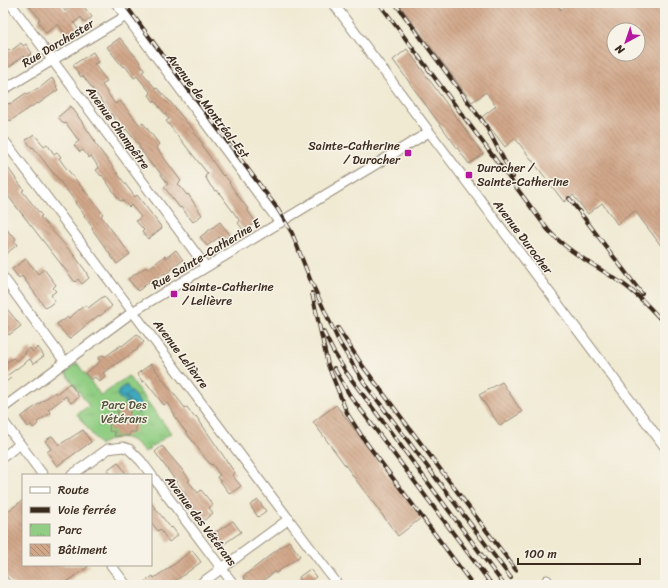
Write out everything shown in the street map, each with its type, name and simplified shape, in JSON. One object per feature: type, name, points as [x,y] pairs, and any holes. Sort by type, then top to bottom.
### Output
[{"type":"street","name":"Avenue Champêtre","points":[[10,3],[206,267]]},
{"type":"street","name":"Avenue de Montréal-Est","points":[[116,3],[280,223]]},
{"type":"street","name":"Avenue Durocher","points":[[333,3],[665,447]]},
{"type":"street","name":"Rue Dorchester","points":[[3,90],[126,16]]},
{"type":"street","name":"Rue Sainte-Catherine E","points":[[3,408],[134,312],[429,132]]},
{"type":"street","name":"Avenue Lelièvre","points":[[3,139],[338,585]]},
{"type":"street","points":[[3,277],[65,362]]},
{"type":"street","points":[[3,421],[6,432],[20,444],[42,474]]},
{"type":"street","points":[[3,457],[20,444]]},
{"type":"street","name":"Avenue des Vétérans","points":[[73,474],[108,449],[123,447],[129,449],[151,474]]},
{"type":"street","name":"Avenue des Vétérans","points":[[152,476],[234,585]]},
{"type":"street","points":[[199,585],[289,519]]},
{"type":"street","points":[[112,566],[126,585]]},
{"type":"green space","name":"Parc Des Vétérans","points":[[77,363],[101,396],[128,376],[171,433],[145,452],[140,446],[129,439],[119,437],[100,445],[77,414],[89,406],[65,372]]},
{"type":"water","points":[[126,385],[144,408],[138,413],[126,397],[129,403],[125,405],[124,401],[118,397],[117,394],[119,390],[122,392],[120,389]]},
{"type":"building","points":[[27,3],[60,3],[65,11],[75,3],[81,3],[92,17],[85,23],[81,17],[74,23],[78,29],[67,37],[58,24],[46,33],[38,21],[40,19]]},
{"type":"building","points":[[398,3],[556,3],[561,10],[569,3],[665,3],[665,251],[635,211],[617,224],[602,203],[588,214],[573,195],[564,202],[515,138],[505,147],[482,117],[496,106],[486,92],[472,102]]},
{"type":"building","points":[[120,38],[145,70],[142,72],[156,89],[157,88],[168,99],[194,131],[211,159],[223,176],[224,175],[230,182],[229,183],[248,209],[247,210],[256,222],[244,231],[238,223],[240,221],[217,190],[215,191],[210,185],[205,176],[208,174],[166,121],[169,119],[149,95],[151,93],[137,76],[134,78],[125,66],[123,67],[107,47]]},
{"type":"building","points":[[21,43],[23,46],[26,44],[32,53],[25,58],[23,56],[3,70],[3,54],[9,49],[11,51]]},
{"type":"building","points":[[407,49],[483,154],[469,164],[393,60]]},
{"type":"building","points":[[93,52],[99,62],[94,64],[107,81],[102,85],[115,104],[120,101],[140,125],[143,123],[159,144],[156,147],[181,181],[178,184],[187,195],[188,194],[202,215],[193,222],[164,187],[168,184],[155,166],[153,167],[139,147],[140,146],[126,129],[124,131],[73,65]]},
{"type":"building","points":[[52,78],[58,90],[10,121],[3,111],[3,108],[26,93],[27,95],[38,89]]},
{"type":"building","points":[[71,106],[95,141],[94,142],[135,197],[137,195],[162,228],[148,239],[142,232],[144,230],[136,221],[141,217],[131,205],[129,207],[122,200],[120,201],[102,175],[101,176],[96,170],[99,168],[91,156],[89,158],[83,150],[80,152],[74,145],[79,141],[66,123],[64,124],[58,117]]},
{"type":"building","points":[[34,134],[44,146],[47,144],[54,154],[57,152],[61,157],[59,158],[63,164],[103,214],[101,216],[130,254],[117,264],[92,229],[93,228],[84,216],[85,215],[75,203],[76,202],[26,140]]},
{"type":"building","points":[[3,161],[24,190],[22,191],[42,216],[40,217],[74,255],[87,273],[89,278],[82,284],[78,279],[75,282],[5,192],[7,190],[3,185]]},
{"type":"building","points":[[220,222],[230,235],[221,241],[219,237],[207,246],[200,237]]},
{"type":"building","points":[[3,224],[16,239],[14,241],[17,245],[6,254],[3,249]]},
{"type":"building","points":[[176,250],[183,260],[166,274],[165,273],[150,283],[149,282],[138,291],[128,279],[146,267],[148,269],[165,256],[166,258]]},
{"type":"building","points":[[26,259],[38,274],[44,269],[56,285],[53,288],[56,291],[51,295],[55,301],[46,308],[22,276],[19,278],[12,269]]},
{"type":"building","points":[[104,296],[112,306],[69,339],[57,324],[68,317],[69,318],[85,305],[88,308]]},
{"type":"building","points":[[3,304],[21,326],[9,335],[5,330],[8,327],[3,322]]},
{"type":"building","points":[[137,334],[144,342],[137,348],[138,349],[103,373],[106,377],[99,382],[95,377],[91,380],[85,373],[100,362],[98,358],[103,355],[105,357]]},
{"type":"building","points":[[38,347],[44,356],[33,364],[30,359],[8,375],[11,378],[3,384],[3,365],[13,358],[16,361],[30,348],[33,352]]},
{"type":"building","points":[[151,364],[185,408],[187,407],[194,417],[196,416],[235,473],[232,475],[241,486],[230,494],[217,477],[220,475],[212,464],[211,465],[205,458],[174,416],[175,415],[167,403],[164,405],[145,381],[143,382],[137,374]]},
{"type":"building","points":[[502,382],[522,412],[500,426],[479,395]]},
{"type":"building","points":[[70,383],[79,397],[71,403],[66,396],[48,410],[51,413],[37,422],[38,424],[33,428],[31,425],[28,427],[21,417]]},
{"type":"building","points":[[336,405],[421,518],[398,536],[313,422]]},
{"type":"building","points":[[124,407],[130,410],[130,421],[136,421],[136,432],[130,432],[129,436],[114,436],[115,432],[109,431],[110,420],[118,421],[118,409]]},
{"type":"building","points":[[83,430],[91,442],[57,466],[47,452],[51,449],[45,441],[52,436],[59,445]]},
{"type":"building","points":[[162,446],[184,472],[190,480],[188,481],[198,493],[201,490],[213,505],[209,508],[213,513],[203,521],[184,497],[186,495],[155,452]]},
{"type":"building","points":[[118,462],[126,474],[109,474],[107,470]]},
{"type":"building","points":[[258,500],[266,511],[258,517],[250,505]]},
{"type":"building","points":[[22,501],[22,566],[89,566],[63,585],[13,585],[3,572],[3,515]]},
{"type":"building","points":[[152,504],[178,535],[169,542],[160,529],[158,531],[152,523]]},
{"type":"building","points":[[233,521],[241,532],[221,546],[213,534]]},
{"type":"building","points":[[289,541],[300,556],[276,573],[274,572],[258,585],[250,585],[243,577]]},
{"type":"building","points":[[192,550],[201,562],[181,577],[169,585],[140,585],[153,576],[154,578]]},
{"type":"building","points":[[310,569],[316,577],[304,585],[299,577]]},
{"type":"railway","points":[[124,3],[277,208],[292,233],[310,279],[339,342],[363,381],[511,578]]},
{"type":"railway","points":[[379,3],[548,230],[565,246],[629,288],[665,324]]},
{"type":"railway","points":[[395,3],[486,126],[513,177]]},
{"type":"railway","points":[[569,198],[642,294]]},
{"type":"railway","points":[[312,293],[328,365],[347,413],[365,441],[473,585]]},
{"type":"railway","points":[[338,328],[362,365],[516,570]]},
{"type":"railway","points":[[323,331],[346,372],[504,585]]},
{"type":"railway","points":[[334,368],[349,394],[492,585]]},
{"type":"place","name":"Sainte-Catherine / Durocher","points":[[408,153]]},
{"type":"place","name":"Durocher / Sainte-Catherine","points":[[469,175]]},
{"type":"place","name":"Sainte-Catherine / Lelièvre","points":[[174,294]]}]
